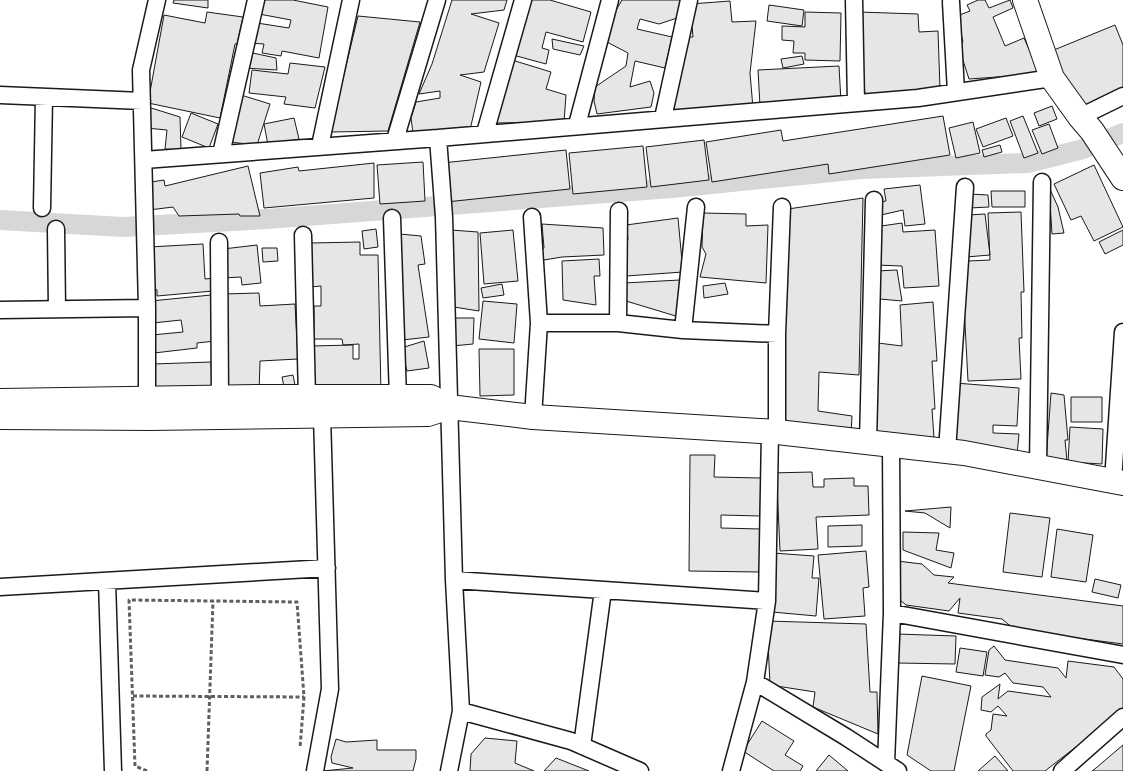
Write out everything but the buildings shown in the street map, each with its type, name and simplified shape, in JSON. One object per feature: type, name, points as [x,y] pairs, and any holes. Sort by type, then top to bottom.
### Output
[{"type":"street","points":[[147,399],[146,235],[141,70],[157,0]]},
{"type":"street","points":[[221,154],[256,0]]},
{"type":"street","points":[[320,146],[351,0]]},
{"type":"street","points":[[395,140],[437,0]]},
{"type":"street","points":[[485,133],[523,0]]},
{"type":"street","points":[[577,125],[610,0]]},
{"type":"street","points":[[663,118],[689,0]]},
{"type":"street","points":[[854,0],[856,103]]},
{"type":"street","points":[[1025,0],[1052,78],[1123,178]]},
{"type":"street","points":[[951,2],[956,92]]},
{"type":"street","points":[[144,160],[438,138],[918,98],[1052,78]]},
{"type":"street","points":[[0,96],[142,101]]},
{"type":"street","points":[[1092,132],[1123,96]]},
{"type":"street","points":[[42,208],[44,97]]},
{"type":"street","points":[[438,138],[443,186],[454,580],[461,712],[449,771]]},
{"type":"street","points":[[1038,467],[1042,182]]},
{"type":"street","points":[[947,451],[965,187]]},
{"type":"street","points":[[868,442],[874,200]]},
{"type":"street","points":[[683,330],[696,207]]},
{"type":"street","points":[[731,771],[756,682],[767,601],[782,207]]},
{"type":"street","points":[[618,324],[619,211]]},
{"type":"street","points":[[392,218],[398,398]]},
{"type":"street","points":[[532,218],[539,323],[533,417]]},
{"type":"street","points":[[56,229],[57,309]]},
{"type":"street","points":[[303,236],[307,398]]},
{"type":"street","points":[[219,242],[220,398]]},
{"type":"street","points":[[0,310],[147,308]]},
{"type":"street","points":[[539,323],[618,324],[683,330],[777,334]]},
{"type":"street","points":[[0,401],[431,397],[449,407],[533,417],[774,432],[947,451],[1118,482],[1123,332]]},
{"type":"street","points":[[0,417],[428,414],[449,407]]},
{"type":"street","points":[[315,771],[330,690],[322,416]]},
{"type":"street","points":[[891,445],[892,767]]},
{"type":"street","points":[[0,587],[327,568]]},
{"type":"street","points":[[454,580],[767,601]]},
{"type":"street","points":[[107,581],[113,771]]},
{"type":"street","points":[[582,746],[603,590]]},
{"type":"street","points":[[892,613],[1123,655]]},
{"type":"street","points":[[756,682],[892,767]]},
{"type":"street","points":[[461,712],[571,741],[640,771]]},
{"type":"street","points":[[1062,771],[1123,717]]},
{"type":"path","points":[[147,771],[135,766],[129,600],[297,602],[304,698],[300,753]]},
{"type":"path","points":[[207,771],[213,601]]},
{"type":"path","points":[[133,696],[304,698]]},
{"type":"waterway","points":[[0,220],[123,227],[267,219],[672,188],[862,169],[1028,163],[1083,149],[1123,133]]}]
